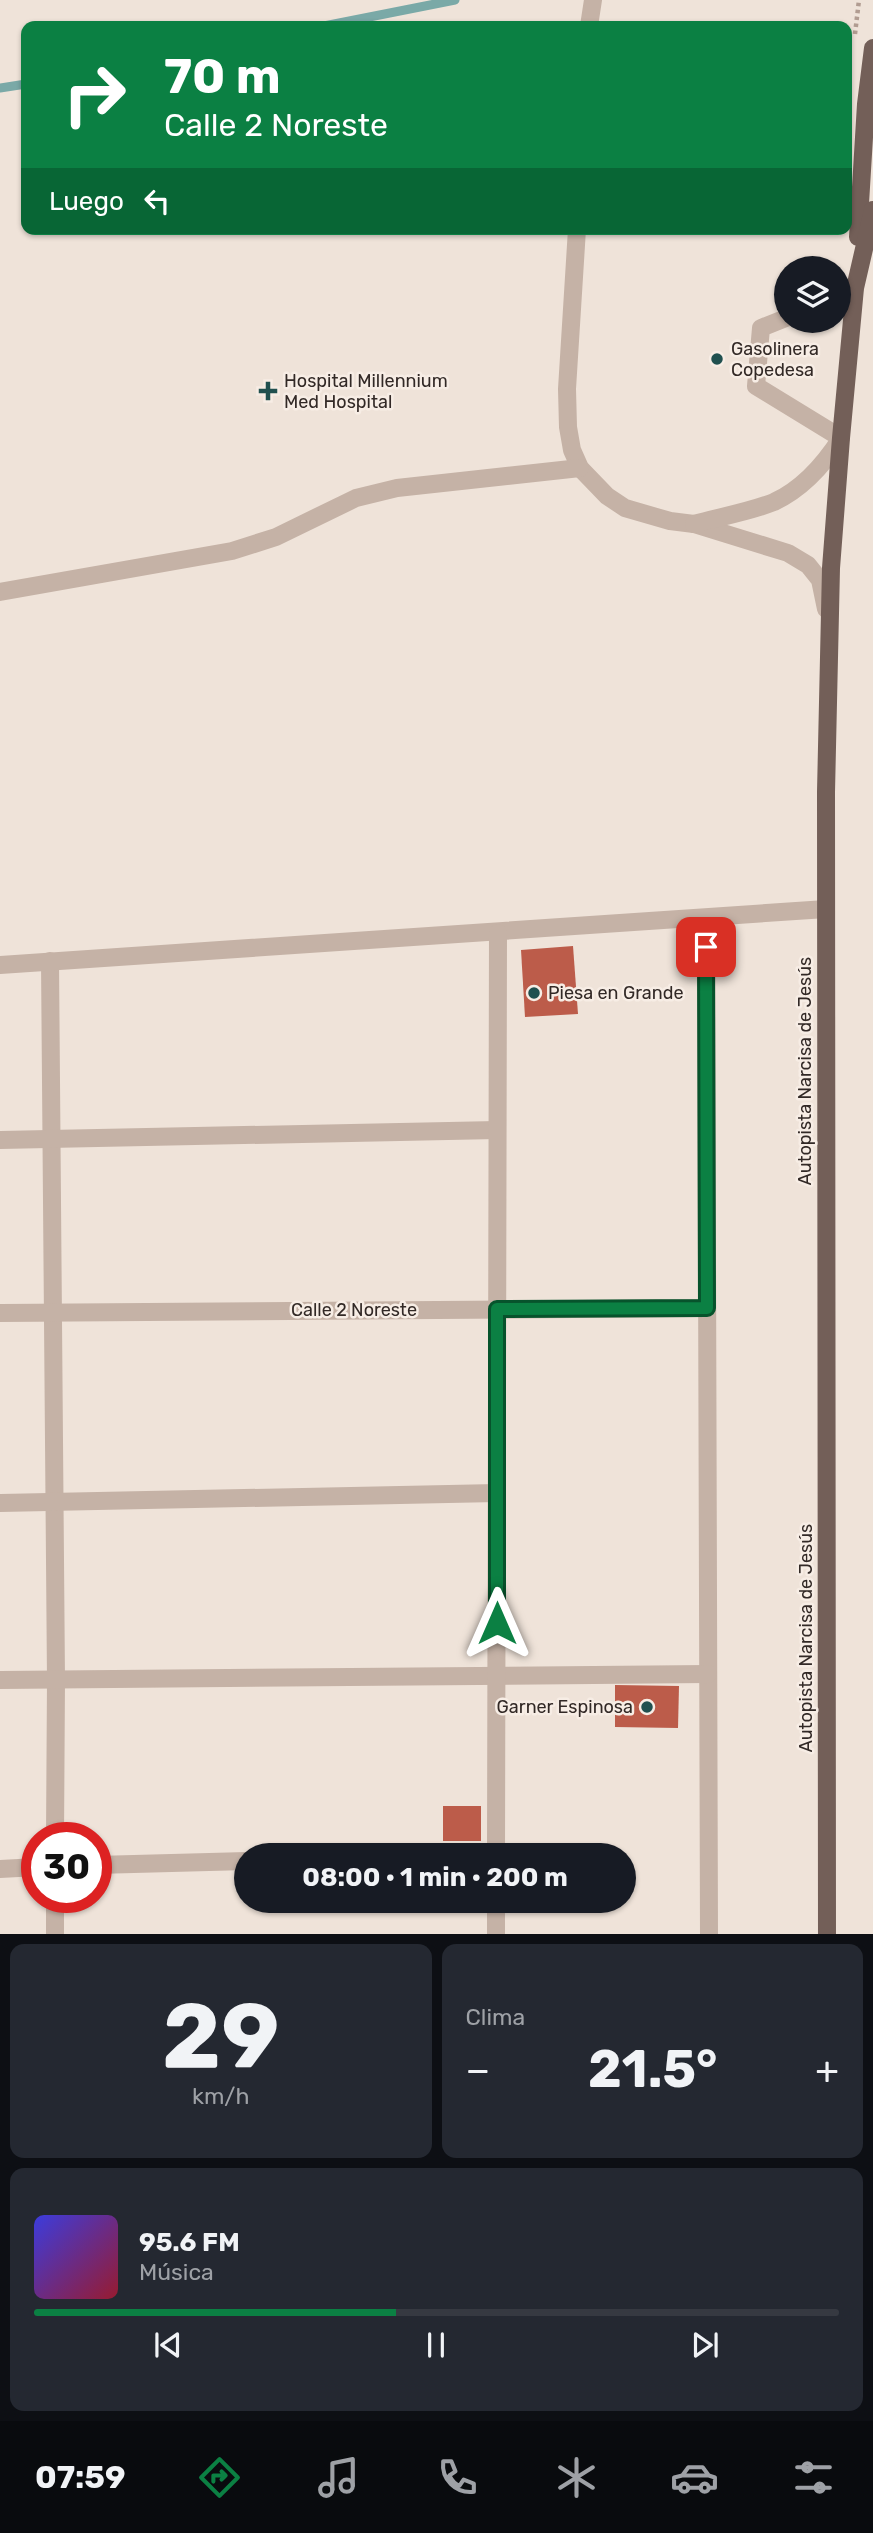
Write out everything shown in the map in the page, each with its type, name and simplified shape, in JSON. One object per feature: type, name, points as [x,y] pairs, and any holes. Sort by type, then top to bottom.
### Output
[{"type":"main road","points":[[855,288],[866,104],[873,48]]},
{"type":"main road","name":"Autopista Narcisa de Jesús","points":[[827,1934],[826,909],[829,633],[831,569],[855,288],[873,211]]},
{"type":"street","points":[[590,21],[593,0]]},
{"type":"street","points":[[577,235],[567,389],[568,427],[572,450],[580,468],[607,496],[625,508],[658,519],[694,524],[788,553],[808,565],[820,580],[829,633]]},
{"type":"street","points":[[851,290],[855,288]]},
{"type":"street","points":[[694,524],[774,502],[802,484],[826,461],[841,438],[757,386],[761,328],[774,323]]},
{"type":"street","points":[[0,592],[232,551],[276,537],[356,498],[397,488],[580,468]]},
{"type":"street","points":[[0,965],[826,909]]},
{"type":"street","points":[[706,919],[709,1934]]},
{"type":"street","points":[[496,1843],[498,933]]},
{"type":"street","points":[[50,961],[55,1822]]},
{"type":"street","points":[[0,1140],[497,1130]]},
{"type":"street","name":"Calle 2 Noreste","points":[[0,1313],[707,1308]]},
{"type":"street","points":[[0,1503],[497,1493]]},
{"type":"street","points":[[0,1680],[708,1674]]},
{"type":"street","points":[[112,1865],[234,1861]]},
{"type":"street","points":[[0,1868],[21,1867]]},
{"type":"street","points":[[55,1913],[55,1934]]},
{"type":"street","points":[[496,1913],[496,1934]]},
{"type":"building","points":[[573,946],[578,1014],[525,1017],[521,950]]},
{"type":"building","name":"Garner Espinosa","points":[[615,1685],[679,1686],[678,1728],[615,1727]]},
{"type":"building","points":[[443,1806],[481,1806],[481,1841],[443,1841]]},
{"type":"waterway","points":[[349,21],[455,0]]},
{"type":"waterway","points":[[0,88],[21,85]]},
{"type":"place","name":"Gasolinera Copedesa","points":[[717,359]]},
{"type":"place","name":"Hospital Millennium Med Hospital","points":[[268,391]]},
{"type":"place","name":"Piesa en Grande","points":[[534,993]]},
{"type":"place","name":"Garner Espinosa","points":[[647,1707]]},
{"type":"route","points":[[497,1623],[497,1309],[707,1308],[706,947]]}]
